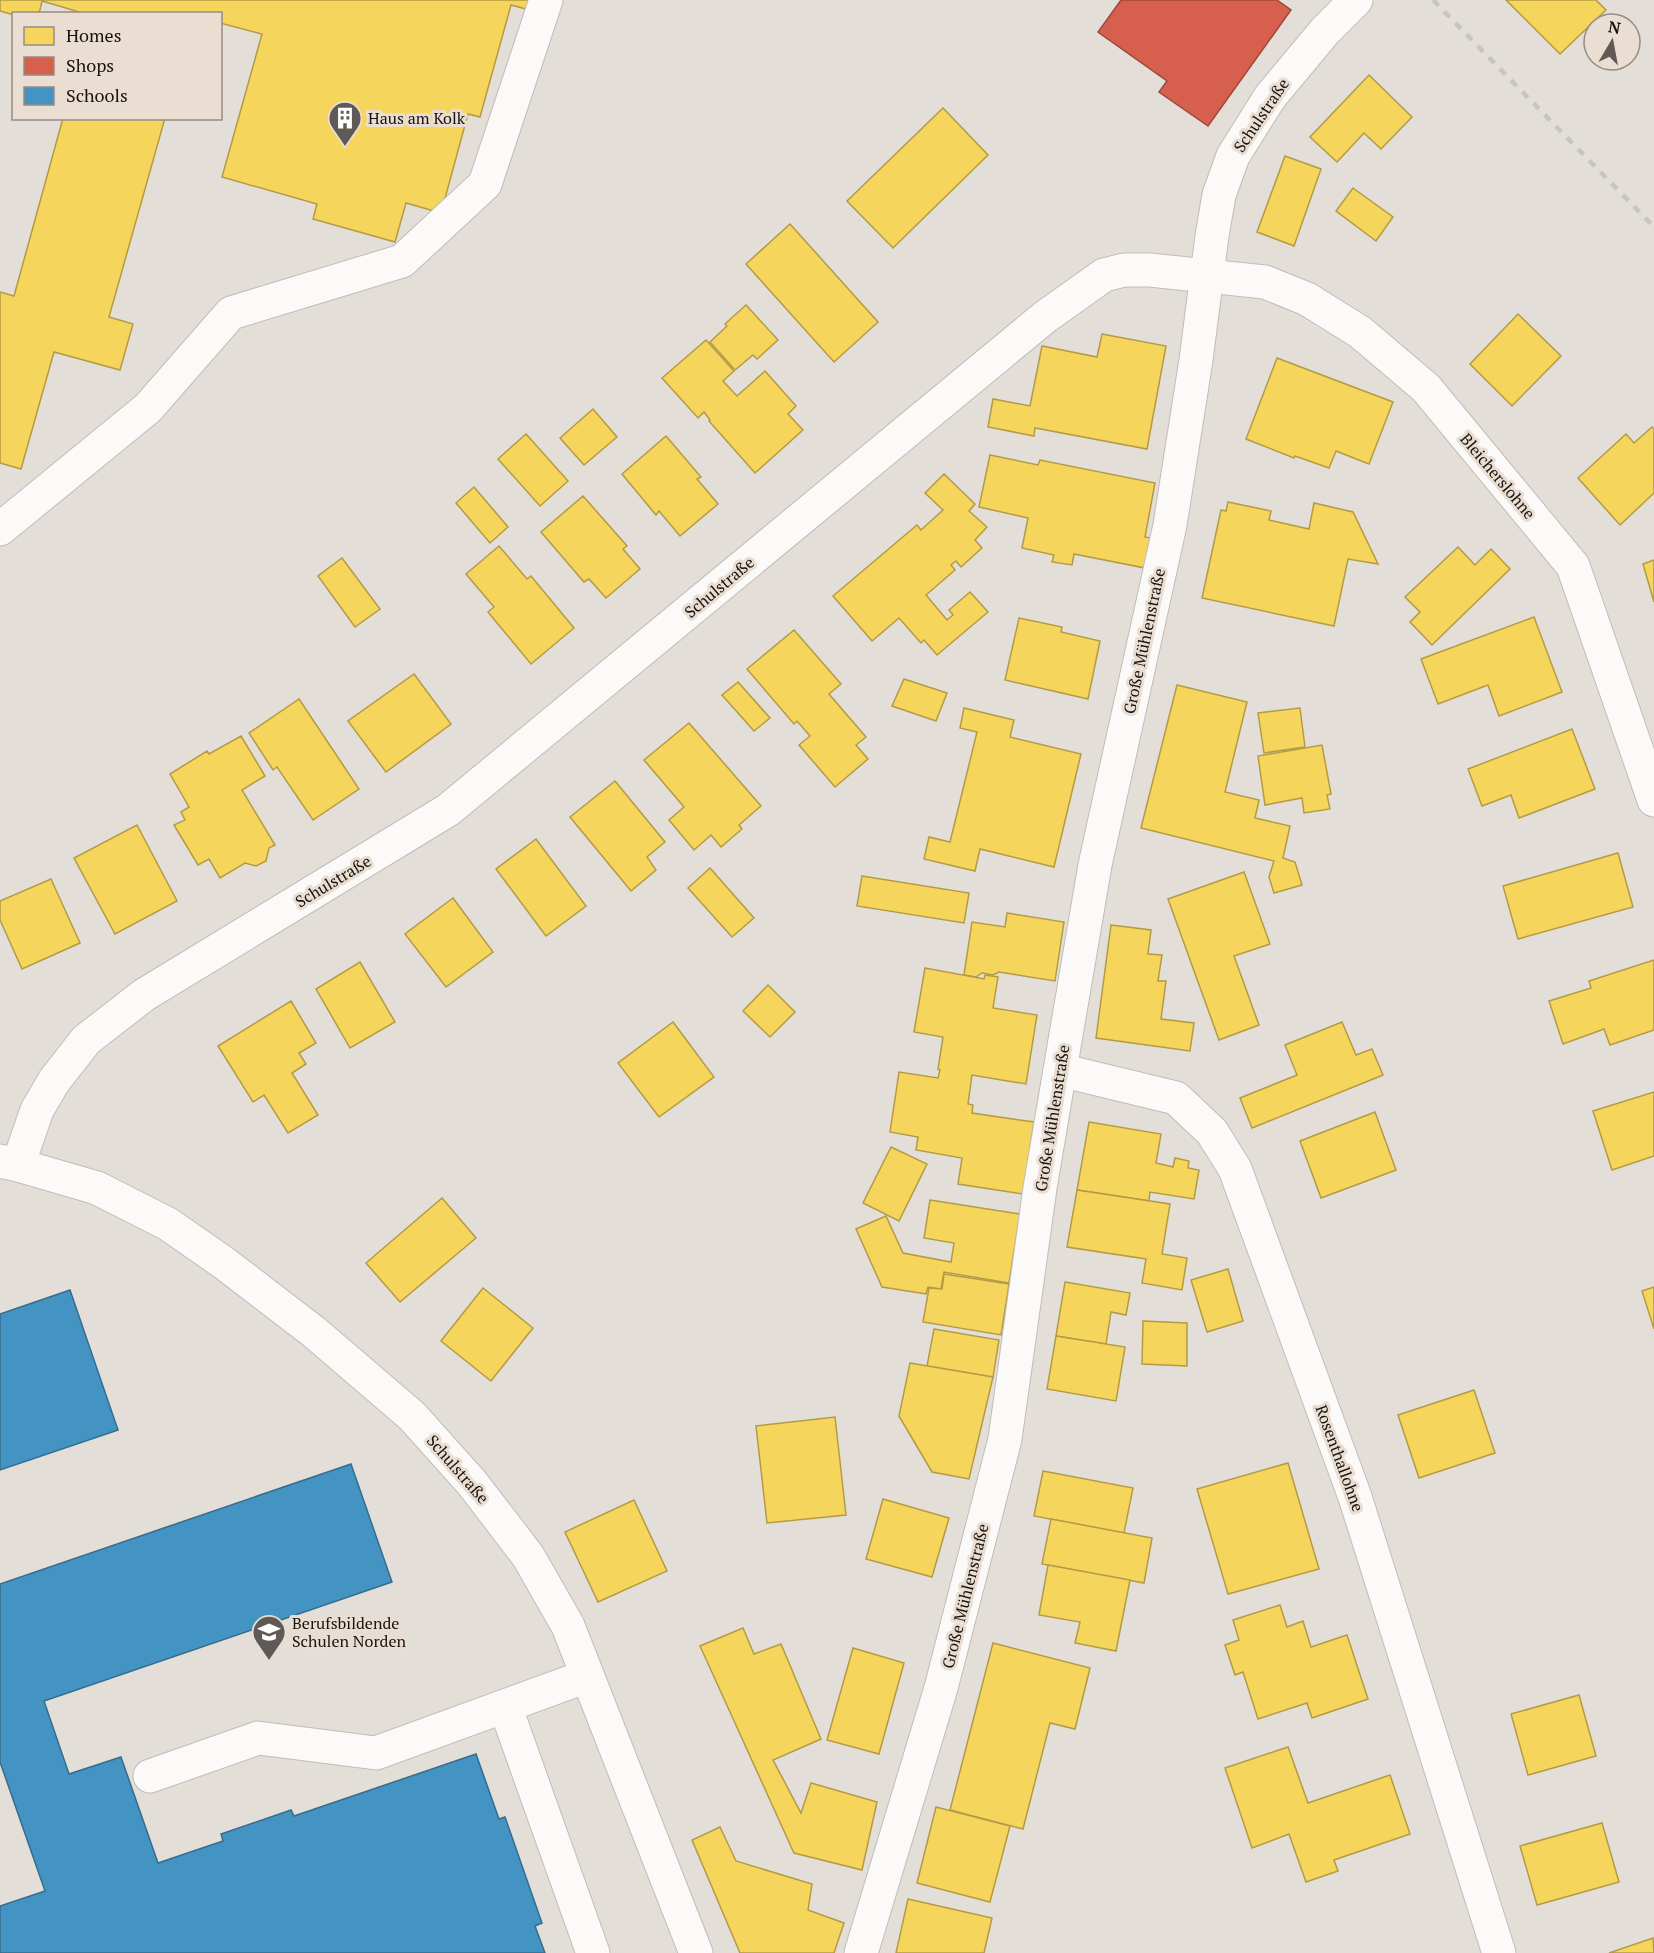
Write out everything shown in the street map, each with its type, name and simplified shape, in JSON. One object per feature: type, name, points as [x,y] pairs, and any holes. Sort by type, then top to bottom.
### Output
[{"type":"street","points":[[0,529],[148,408],[231,313],[402,261],[485,184],[546,0]]},
{"type":"street","name":"Schulstraße","points":[[696,1953],[568,1626],[528,1556],[472,1483],[412,1416],[314,1332],[224,1263],[168,1224],[98,1188],[9,1163],[54,1081],[87,1040],[144,995],[448,810],[1035,325],[1078,292],[1104,274],[1124,270],[1208,275],[1219,195],[1233,156],[1270,97],[1325,31],[1356,0]]},
{"type":"street","name":"Bleicherslohne","points":[[1208,275],[1265,282],[1307,299],[1360,332],[1426,388],[1573,566],[1654,800]]},
{"type":"street","name":"Große Mühlenstraße","points":[[861,1953],[941,1688],[1005,1438],[1040,1188],[1095,865],[1170,525],[1208,275]]},
{"type":"street","name":"Rosenthallohne","points":[[1060,1070],[1176,1098],[1212,1132],[1235,1169],[1355,1497],[1499,1953]]},
{"type":"street","points":[[150,1776],[258,1738],[376,1753],[587,1676]]},
{"type":"street","points":[[505,1706],[593,1953]]},
{"type":"building: Homes","name":"Haus am Kolk","points":[[0,0],[540,0],[537,12],[511,5],[480,117],[468,114],[441,213],[406,203],[395,242],[313,219],[317,204],[222,177],[262,34],[222,24],[222,12],[79,12],[42,1],[39,12],[12,12],[12,14],[0,11]]},
{"type":"building: Homes","points":[[1506,0],[1596,0],[1606,10],[1604,12],[1582,12],[1582,33],[1560,54]]},
{"type":"building: Homes","points":[[1369,75],[1412,117],[1381,149],[1364,133],[1337,162],[1310,137]]},
{"type":"building: Homes","points":[[943,108],[988,155],[893,248],[847,201]]},
{"type":"building: Homes","points":[[62,120],[164,120],[109,317],[133,324],[120,370],[54,352],[21,469],[0,463],[0,292],[14,296]]},
{"type":"building: Homes","points":[[1285,156],[1321,169],[1294,246],[1257,232]]},
{"type":"building: Homes","points":[[1353,188],[1393,217],[1376,241],[1336,211]]},
{"type":"building: Homes","points":[[790,224],[878,322],[834,362],[746,264]]},
{"type":"building: Homes","points":[[746,305],[778,340],[757,359],[753,355],[735,370],[710,342],[727,326],[725,324]]},
{"type":"building: Homes","points":[[1518,314],[1561,356],[1512,406],[1470,364]]},
{"type":"building: Homes","points":[[1102,334],[1166,346],[1147,449],[1035,428],[1034,436],[988,427],[993,399],[1030,406],[1042,346],[1097,357]]},
{"type":"building: Homes","points":[[706,340],[734,371],[723,381],[737,396],[765,371],[796,406],[788,414],[803,430],[755,473],[709,421],[704,412],[698,418],[662,378]]},
{"type":"building: Homes","points":[[1277,358],[1393,402],[1369,464],[1336,451],[1329,468],[1295,456],[1294,458],[1246,439]]},
{"type":"building: Homes","points":[[593,409],[617,437],[584,465],[560,438]]},
{"type":"building: Homes","points":[[1652,427],[1654,429],[1654,493],[1620,525],[1578,478],[1626,434],[1634,443]]},
{"type":"building: Homes","points":[[526,434],[568,481],[540,506],[498,459]]},
{"type":"building: Homes","points":[[666,436],[701,477],[697,479],[718,504],[680,536],[659,511],[656,515],[622,474]]},
{"type":"building: Homes","points":[[990,455],[1038,465],[1040,460],[1155,483],[1145,537],[1151,538],[1145,568],[1074,554],[1072,565],[1052,562],[1054,555],[1022,548],[1028,518],[979,507]]},
{"type":"building: Homes","points":[[944,474],[975,504],[969,511],[987,527],[975,540],[982,548],[961,567],[956,561],[951,565],[955,570],[926,595],[947,620],[953,615],[949,610],[970,592],[988,612],[937,655],[924,640],[921,643],[899,618],[872,641],[833,596],[917,525],[921,530],[943,510],[925,493]]},
{"type":"building: Homes","points":[[474,487],[508,527],[490,543],[456,503]]},
{"type":"building: Homes","points":[[583,496],[627,546],[623,549],[640,569],[606,598],[589,579],[584,582],[541,532]]},
{"type":"building: Homes","points":[[1228,502],[1271,511],[1269,520],[1309,529],[1314,503],[1353,512],[1378,564],[1348,559],[1334,626],[1202,598],[1221,510],[1226,511]]},
{"type":"building: Homes","points":[[499,546],[527,579],[531,576],[574,628],[531,664],[488,612],[494,607],[466,574]]},
{"type":"building: Homes","points":[[1458,547],[1475,565],[1491,549],[1510,569],[1432,645],[1410,622],[1420,612],[1405,597]]},
{"type":"building: Homes","points":[[342,558],[380,609],[355,627],[318,576]]},
{"type":"building: Homes","points":[[1654,560],[1654,602],[1643,564]]},
{"type":"building: Homes","points":[[1534,617],[1562,692],[1499,716],[1488,685],[1438,704],[1421,659]]},
{"type":"building: Homes","points":[[1019,618],[1062,627],[1061,632],[1100,641],[1088,699],[1005,680]]},
{"type":"building: Homes","points":[[794,630],[841,684],[829,694],[866,737],[856,745],[868,759],[835,787],[799,745],[810,736],[797,721],[794,724],[747,669]]},
{"type":"building: Homes","points":[[414,674],[451,724],[386,772],[348,721]]},
{"type":"building: Homes","points":[[904,679],[947,693],[936,721],[892,706]]},
{"type":"building: Homes","points":[[738,682],[770,718],[754,731],[722,695]]},
{"type":"building: Homes","points":[[1177,685],[1247,702],[1225,792],[1259,800],[1255,818],[1290,826],[1283,858],[1295,862],[1302,885],[1274,893],[1269,877],[1274,861],[1141,828]]},
{"type":"building: Homes","points":[[299,699],[359,789],[313,820],[277,767],[273,770],[249,733]]},
{"type":"building: Homes","points":[[964,708],[1014,720],[1010,737],[1081,754],[1054,867],[980,849],[975,871],[924,859],[929,837],[950,842],[977,732],[960,728]]},
{"type":"building: Homes","points":[[1300,708],[1305,747],[1264,753],[1258,713]]},
{"type":"building: Homes","points":[[689,723],[761,806],[739,825],[742,829],[721,847],[711,835],[694,850],[669,820],[684,807],[644,760]]},
{"type":"building: Homes","points":[[1572,729],[1595,789],[1519,818],[1511,795],[1482,806],[1468,769]]},
{"type":"building: Homes","points":[[241,736],[265,776],[242,790],[275,845],[269,848],[266,861],[256,866],[245,863],[220,878],[209,859],[198,865],[174,825],[185,820],[181,812],[189,807],[170,774],[207,751],[209,754]]},
{"type":"building: Homes","points":[[1322,745],[1331,794],[1327,795],[1330,809],[1304,813],[1302,798],[1265,805],[1258,756]]},
{"type":"building: Homes","points":[[615,781],[665,842],[647,857],[656,870],[631,891],[570,817]]},
{"type":"building: Homes","points":[[137,825],[177,901],[115,934],[74,858]]},
{"type":"building: Homes","points":[[536,839],[586,906],[546,936],[496,869]]},
{"type":"building: Homes","points":[[1618,853],[1633,907],[1518,939],[1503,886]]},
{"type":"building: Homes","points":[[710,868],[754,918],[732,937],[688,888]]},
{"type":"building: Homes","points":[[1244,872],[1270,944],[1234,956],[1259,1025],[1219,1040],[1168,899]]},
{"type":"building: Homes","points":[[862,876],[969,893],[964,923],[857,906]]},
{"type":"building: Homes","points":[[51,879],[80,943],[22,969],[0,920],[0,901]]},
{"type":"building: Homes","points":[[453,898],[493,952],[446,987],[405,934]]},
{"type":"building: Homes","points":[[1007,913],[1064,922],[1055,981],[999,972],[993,975],[982,973],[976,977],[964,975],[972,922],[1005,927]]},
{"type":"building: Homes","points":[[1111,925],[1151,930],[1148,954],[1162,955],[1158,981],[1166,981],[1161,1019],[1194,1023],[1190,1051],[1096,1038]]},
{"type":"building: Homes","points":[[1654,960],[1654,1030],[1610,1045],[1604,1029],[1563,1044],[1549,1001],[1591,988],[1589,981]]},
{"type":"building: Homes","points":[[360,962],[395,1022],[350,1048],[316,989]]},
{"type":"building: Homes","points":[[925,968],[984,979],[985,975],[998,977],[993,1008],[1037,1015],[1026,1084],[972,1075],[968,1104],[973,1105],[972,1113],[1034,1122],[1023,1194],[958,1184],[962,1158],[916,1150],[918,1137],[890,1132],[899,1072],[938,1078],[940,1070],[938,1069],[943,1037],[914,1032]]},
{"type":"building: Homes","points":[[768,985],[795,1012],[770,1037],[743,1011]]},
{"type":"building: Homes","points":[[291,1001],[316,1043],[299,1053],[306,1064],[292,1073],[318,1115],[288,1133],[264,1095],[253,1102],[218,1046]]},
{"type":"building: Homes","points":[[673,1022],[714,1077],[659,1117],[618,1063]]},
{"type":"building: Homes","points":[[1342,1022],[1356,1055],[1372,1049],[1383,1075],[1252,1128],[1240,1098],[1297,1075],[1285,1045]]},
{"type":"building: Homes","points":[[1654,1092],[1654,1156],[1612,1170],[1593,1111]]},
{"type":"building: Homes","points":[[1375,1112],[1396,1170],[1321,1198],[1300,1141]]},
{"type":"building: Homes","points":[[1089,1122],[1161,1134],[1156,1163],[1173,1167],[1175,1158],[1189,1161],[1188,1168],[1199,1170],[1194,1199],[1150,1192],[1149,1201],[1077,1190]]},
{"type":"building: Homes","points":[[891,1147],[927,1164],[899,1221],[863,1203]]},
{"type":"building: Homes","points":[[1077,1190],[1170,1204],[1162,1254],[1187,1258],[1182,1290],[1142,1283],[1146,1259],[1067,1247]]},
{"type":"building: Homes","points":[[442,1198],[476,1238],[400,1302],[366,1263]]},
{"type":"building: Homes","points":[[930,1200],[1020,1214],[1009,1283],[944,1272],[941,1289],[928,1287],[926,1294],[882,1287],[856,1229],[886,1216],[903,1253],[951,1262],[954,1243],[924,1238]]},
{"type":"building: Homes","points":[[1228,1269],[1243,1321],[1207,1332],[1191,1280]]},
{"type":"building: Homes","points":[[944,1274],[1009,1284],[1001,1335],[923,1322],[929,1288],[942,1289]]},
{"type":"building: Homes","points":[[1065,1282],[1130,1293],[1126,1315],[1111,1312],[1106,1344],[1056,1336]]},
{"type":"building: Homes","points":[[1654,1287],[1654,1329],[1642,1291]]},
{"type":"building: Homes","points":[[483,1288],[533,1328],[491,1381],[441,1341]]},
{"type":"building: Homes","points":[[1143,1321],[1187,1323],[1187,1366],[1142,1364]]},
{"type":"building: Homes","points":[[934,1329],[999,1340],[993,1377],[927,1366]]},
{"type":"building: Homes","points":[[1056,1336],[1125,1347],[1116,1401],[1047,1389]]},
{"type":"building: Homes","points":[[910,1363],[993,1377],[969,1479],[932,1472],[899,1416]]},
{"type":"building: Homes","points":[[1474,1390],[1495,1453],[1419,1478],[1398,1415]]},
{"type":"building: Homes","points":[[835,1417],[846,1515],[767,1523],[756,1426]]},
{"type":"building: Homes","points":[[1288,1463],[1319,1569],[1228,1594],[1197,1489]]},
{"type":"building: Homes","points":[[1043,1471],[1133,1488],[1124,1533],[1034,1516]]},
{"type":"building: Homes","points":[[883,1499],[949,1518],[932,1577],[866,1559]]},
{"type":"building: Homes","points":[[634,1500],[667,1571],[598,1602],[565,1532]]},
{"type":"building: Homes","points":[[1051,1519],[1152,1538],[1144,1583],[1042,1564]]},
{"type":"building: Homes","points":[[1048,1565],[1130,1580],[1116,1651],[1075,1643],[1080,1622],[1039,1615]]},
{"type":"building: Homes","points":[[1280,1605],[1287,1627],[1303,1621],[1311,1647],[1347,1635],[1368,1699],[1312,1718],[1307,1703],[1258,1719],[1243,1672],[1235,1675],[1225,1645],[1239,1640],[1233,1620]]},
{"type":"building: Homes","points":[[743,1628],[754,1654],[781,1644],[821,1739],[773,1760],[801,1813],[811,1783],[877,1802],[862,1870],[794,1853],[700,1646]]},
{"type":"building: Homes","points":[[993,1643],[1090,1668],[1075,1729],[1050,1723],[1023,1829],[950,1810]]},
{"type":"building: Homes","points":[[853,1648],[904,1663],[879,1754],[827,1740]]},
{"type":"building: Homes","points":[[1579,1695],[1596,1756],[1528,1775],[1511,1714]]},
{"type":"building: Homes","points":[[1288,1747],[1308,1803],[1390,1775],[1410,1834],[1334,1860],[1338,1871],[1306,1882],[1289,1834],[1252,1848],[1225,1768]]},
{"type":"building: Homes","points":[[936,1807],[1010,1826],[990,1902],[917,1883]]},
{"type":"building: Homes","points":[[1602,1823],[1619,1882],[1537,1905],[1520,1846]]},
{"type":"building: Homes","points":[[720,1827],[736,1861],[812,1884],[808,1910],[844,1923],[834,1953],[740,1953],[692,1840]]},
{"type":"building: Homes","points":[[908,1899],[992,1918],[984,1953],[896,1953]]},
{"type":"building: Homes","points":[[1653,1938],[1654,1953],[1609,1953]]},
{"type":"building: Shops","points":[[1121,0],[1277,0],[1291,10],[1208,126],[1159,92],[1167,81],[1098,32]]},
{"type":"building: Schools","points":[[70,1290],[118,1430],[0,1470],[0,1314]]},
{"type":"building: Schools","points":[[351,1464],[392,1582],[44,1701],[69,1774],[121,1757],[158,1863],[223,1841],[221,1834],[291,1810],[294,1816],[476,1754],[499,1819],[505,1817],[542,1923],[535,1926],[545,1953],[0,1953],[0,1906],[45,1891],[0,1762],[0,1584]]},
{"type":"railway","points":[[1433,0],[1654,227]]},
{"type":"place","name":"Haus am Kolk","points":[[345,147]]},
{"type":"place","name":"Berufsbildende Schulen Norden","points":[[269,1661]]}]
